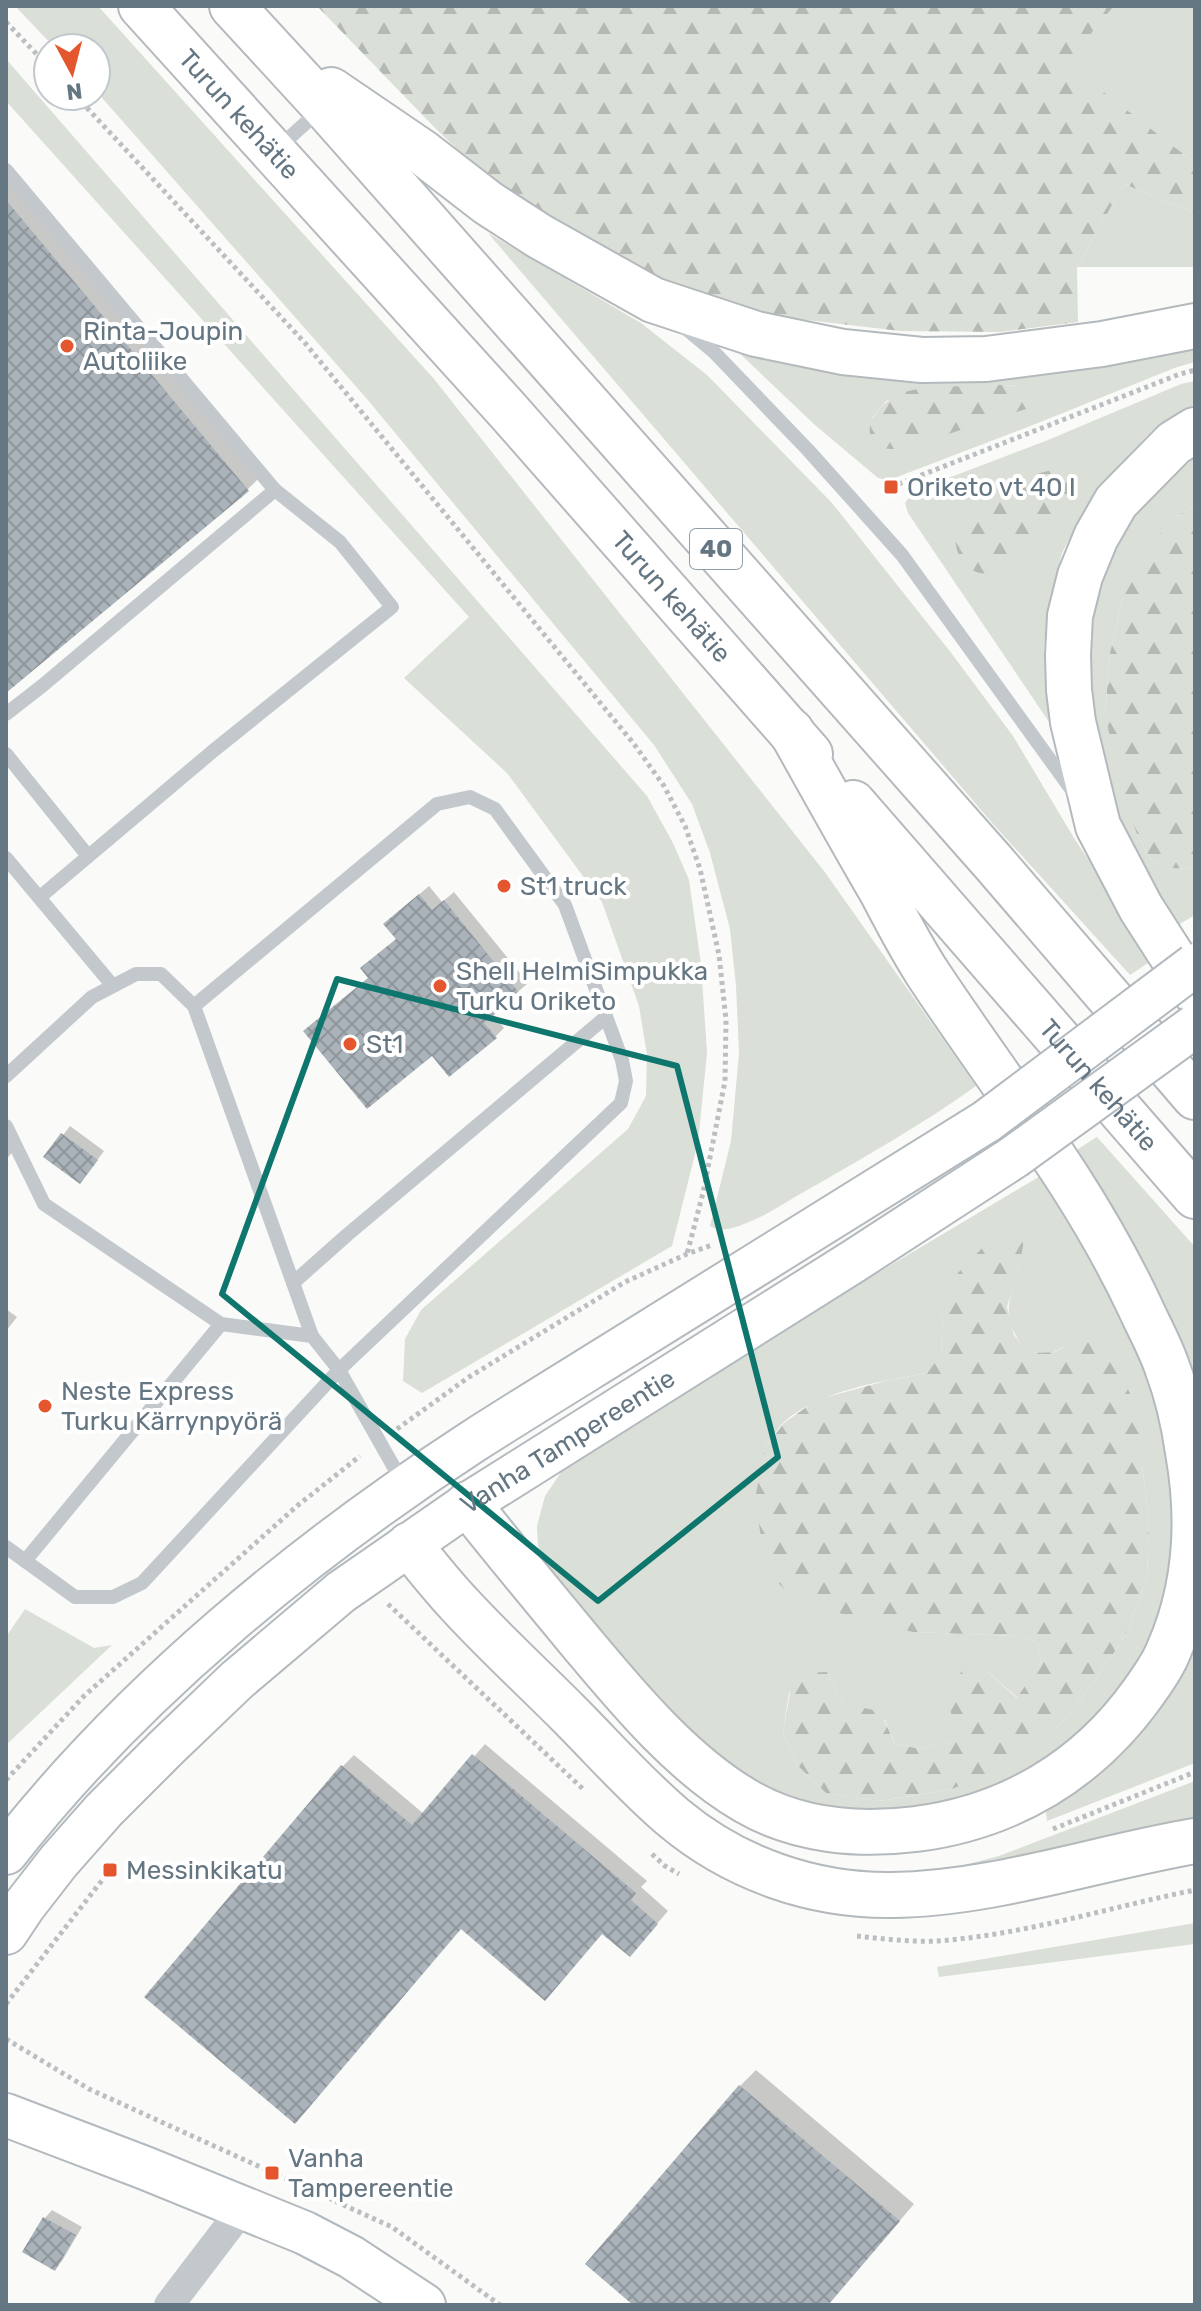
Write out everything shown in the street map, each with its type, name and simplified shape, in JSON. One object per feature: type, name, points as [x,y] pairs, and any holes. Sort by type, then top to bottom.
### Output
[{"type":"highway","name":"Turun kehätie","points":[[141,6],[510,413],[1195,1196]]},
{"type":"highway","name":"40","points":[[232,6],[993,862],[1195,1097]]},
{"type":"highway","points":[[275,52],[539,236],[653,300],[756,334],[843,352],[922,360],[986,359],[1102,344],[1195,326]]},
{"type":"highway","points":[[1195,430],[1174,443],[1116,502],[1096,537],[1080,576],[1070,616],[1069,690],[1073,722],[1098,826],[1141,908],[1195,992]]},
{"type":"highway","points":[[468,1504],[625,1695],[711,1778],[747,1802],[802,1823],[852,1832],[904,1830],[973,1818],[1016,1801],[1080,1762],[1128,1714],[1168,1654],[1188,1590],[1195,1520],[1193,1479],[1168,1368],[1120,1266],[1072,1181],[927,974],[791,731]]},
{"type":"highway","points":[[409,1545],[458,1604],[672,1817],[718,1850],[780,1879],[833,1891],[892,1895],[920,1893],[1038,1875],[1195,1841]]},
{"type":"main road","name":"Vanha Tampereentie","points":[[6,1853],[63,1785],[144,1702],[219,1632],[330,1542],[472,1442],[987,1121],[1195,965]]},
{"type":"main road","name":"Vanha Tampereentie","points":[[6,1933],[59,1861],[104,1810],[237,1680],[341,1592],[468,1504],[1014,1157],[1195,1026]]},
{"type":"main road","points":[[409,1545],[406,1488],[468,1504]]},
{"type":"main road","points":[[6,2115],[305,2233],[351,2257],[424,2305]]},
{"type":"street","points":[[169,2305],[243,2208]]},
{"type":"lane","points":[[274,152],[324,106]]},
{"type":"lane","points":[[6,170],[275,490],[340,542],[392,607],[213,751],[40,897]]},
{"type":"lane","points":[[653,300],[713,351],[808,450],[902,555],[1098,826]]},
{"type":"lane","points":[[6,714],[275,490]]},
{"type":"lane","points":[[6,754],[88,856]]},
{"type":"lane","points":[[6,1547],[75,1597],[113,1597],[142,1583],[339,1370],[621,1103],[626,1081],[622,1060],[565,905],[495,809],[470,797],[437,804],[194,1006]]},
{"type":"lane","points":[[6,858],[113,986]]},
{"type":"lane","points":[[6,1076],[92,997],[136,974],[161,974],[194,1006],[312,1336],[339,1370],[406,1488]]},
{"type":"lane","points":[[293,1283],[606,1017]]},
{"type":"lane","points":[[6,1126],[44,1204],[221,1324],[312,1336]]},
{"type":"lane","points":[[25,1561],[221,1324]]},
{"type":"lane","points":[[1168,1368],[1195,1407]]},
{"type":"path","points":[[6,22],[32,49]]},
{"type":"path","points":[[91,112],[305,343],[624,731],[664,786],[685,826],[700,869],[720,968],[726,1020],[725,1081],[703,1193],[687,1254],[625,1282],[482,1369],[379,1442],[297,1506]]},
{"type":"path","points":[[891,487],[1195,370]]},
{"type":"path","points":[[415,1631],[458,1604]]},
{"type":"path","points":[[1045,1832],[1195,1772]]},
{"type":"path","points":[[6,2004],[110,1870]]},
{"type":"path","points":[[6,2039],[89,2089],[392,2227],[500,2305]]},
{"type":"highlighted area","points":[[337,979],[677,1066],[778,1457],[598,1601],[222,1294]]},
{"type":"green space","points":[[15,6],[98,6],[434,379],[824,871],[976,1086],[894,1140],[761,1217],[727,1229],[710,1226],[731,1141],[739,1053],[730,929],[710,853],[692,804],[654,745],[367,399],[112,109],[112,32],[40,32]]},
{"type":"green space","points":[[317,6],[1114,6],[1066,63],[1195,163],[1195,213],[1124,184],[1077,267],[1078,322],[1000,332],[900,331],[790,318],[704,298],[639,269],[488,178]]},
{"type":"green space","points":[[1114,6],[1195,7],[1195,163],[1065,63]]},
{"type":"green space","points":[[6,59],[32,89],[32,112],[52,112],[647,796],[689,880],[701,964],[707,1053],[698,1142],[672,1246],[422,1393],[403,1381],[405,1339],[421,1310],[628,1129],[646,1096],[647,1055],[639,1006],[602,902],[507,773],[404,678],[469,617],[6,101]]},
{"type":"green space","points":[[1124,184],[1195,213],[1195,267],[1077,267]]},
{"type":"green space","points":[[488,233],[641,323],[707,375],[832,503],[1013,736],[1074,838],[1154,959],[1130,975],[993,824]]},
{"type":"green space","points":[[1195,342],[1195,362],[886,480],[878,478],[815,425],[736,350]],"holes":[[[1016,386],[872,418],[886,401],[909,391]]]},
{"type":"green space","points":[[1195,381],[1195,404],[1147,436],[1111,475],[1084,511],[1062,553],[1051,597],[1044,648],[1049,722],[908,513],[905,503],[914,491]]},
{"type":"green space","points":[[1000,385],[1024,390],[1035,399],[1026,409],[902,449],[883,448],[872,438],[871,423],[875,415],[887,401],[901,393],[937,387]]},
{"type":"green space","points":[[1195,454],[1195,505],[1176,517],[1122,600],[1110,653],[1105,714],[1137,834],[1151,860],[1165,868],[1195,869],[1195,915],[1178,925],[1142,870],[1112,808],[1081,656],[1099,576],[1131,509],[1184,460]]},
{"type":"green space","points":[[1058,469],[1068,478],[1071,491],[1030,553],[1014,564],[992,572],[980,573],[965,565],[957,551],[956,534],[960,518],[966,510],[1004,487]]},
{"type":"green space","points":[[1195,505],[1195,869],[1165,868],[1151,860],[1137,834],[1122,793],[1105,714],[1110,653],[1122,600],[1143,551],[1176,517]]},
{"type":"green space","points":[[1097,1137],[1195,1247],[1195,1377],[1075,1151]]},
{"type":"green space","points":[[1042,1175],[1087,1238],[1168,1414],[1179,1572],[1128,1694],[1021,1788],[883,1818],[810,1804],[752,1783],[680,1726],[595,1630],[543,1558],[538,1546],[537,1526],[545,1496],[566,1465],[587,1446]],"holes":[[[1019,1266],[1009,1302],[1010,1320],[1019,1341],[1027,1353],[1054,1352],[1085,1335],[1142,1466],[1149,1517],[1147,1579],[1125,1636],[1097,1678],[1065,1719],[1024,1760],[952,1789],[880,1801],[826,1793],[796,1764],[783,1732],[789,1693],[827,1672],[843,1706],[885,1720],[895,1744],[921,1749],[951,1741],[953,1723],[982,1667],[1018,1698],[1041,1662],[1037,1642],[1019,1636],[913,1632],[765,1448],[784,1422],[814,1402],[851,1389],[927,1373],[941,1356],[943,1312]]]},
{"type":"green space","points":[[1014,1230],[1024,1241],[1007,1307],[1014,1335],[1028,1353],[1055,1352],[1085,1334],[1109,1346],[1138,1412],[1149,1517],[1147,1579],[1125,1636],[1097,1678],[1065,1719],[1025,1760],[952,1789],[879,1801],[826,1793],[796,1764],[783,1732],[790,1693],[802,1673],[827,1672],[843,1706],[878,1713],[895,1744],[921,1749],[951,1741],[951,1693],[963,1668],[982,1667],[1017,1698],[1041,1662],[1037,1642],[1019,1636],[913,1632],[792,1598],[766,1569],[755,1499],[765,1448],[784,1423],[816,1400],[927,1373],[941,1355],[943,1312],[954,1277],[986,1244]]},
{"type":"green space","points":[[25,1609],[94,1648],[112,1645],[6,1745],[6,1637]]},
{"type":"green space","points":[[1195,1638],[1195,1763],[1047,1821],[1046,1812],[1104,1771],[1132,1742],[1162,1699]]},
{"type":"green space","points":[[1195,1781],[1195,1827],[1126,1842],[945,1870],[999,1856]]},
{"type":"green space","points":[[1195,1923],[1195,1944],[939,1977],[937,1967]]},
{"type":"building","name":"Rinta-Joupin Autoliike","points":[[6,200],[249,491],[6,693]]},
{"type":"building","points":[[419,894],[432,910],[444,900],[520,994],[484,1023],[497,1038],[449,1077],[432,1056],[367,1109],[303,1031],[368,978],[360,968],[396,939],[383,924]]},
{"type":"building","points":[[61,1133],[98,1160],[80,1184],[43,1157]]},
{"type":"building","points":[[472,1754],[636,1893],[631,1900],[658,1924],[630,1957],[602,1934],[545,2001],[461,1929],[295,2124],[144,1997],[341,1765],[412,1825]]},
{"type":"building","points":[[739,2085],[900,2221],[828,2305],[633,2305],[585,2264]]},
{"type":"building","points":[[43,2217],[76,2235],[55,2271],[22,2252]]},
{"type":"place","name":"Rinta-Joupin Autoliike","points":[[67,346]]},
{"type":"place","name":"Oriketo vt 40 I","points":[[891,487]]},
{"type":"place","name":"St1 truck","points":[[504,886]]},
{"type":"place","name":"Shell HelmiSimpukka Turku Oriketo","points":[[440,986]]},
{"type":"place","name":"St1","points":[[350,1044]]},
{"type":"place","name":"Neste Express Turku Kärrynpyörä","points":[[45,1406]]},
{"type":"place","name":"Messinkikatu","points":[[110,1870]]},
{"type":"place","name":"Vanha Tampereentie","points":[[272,2173]]}]
